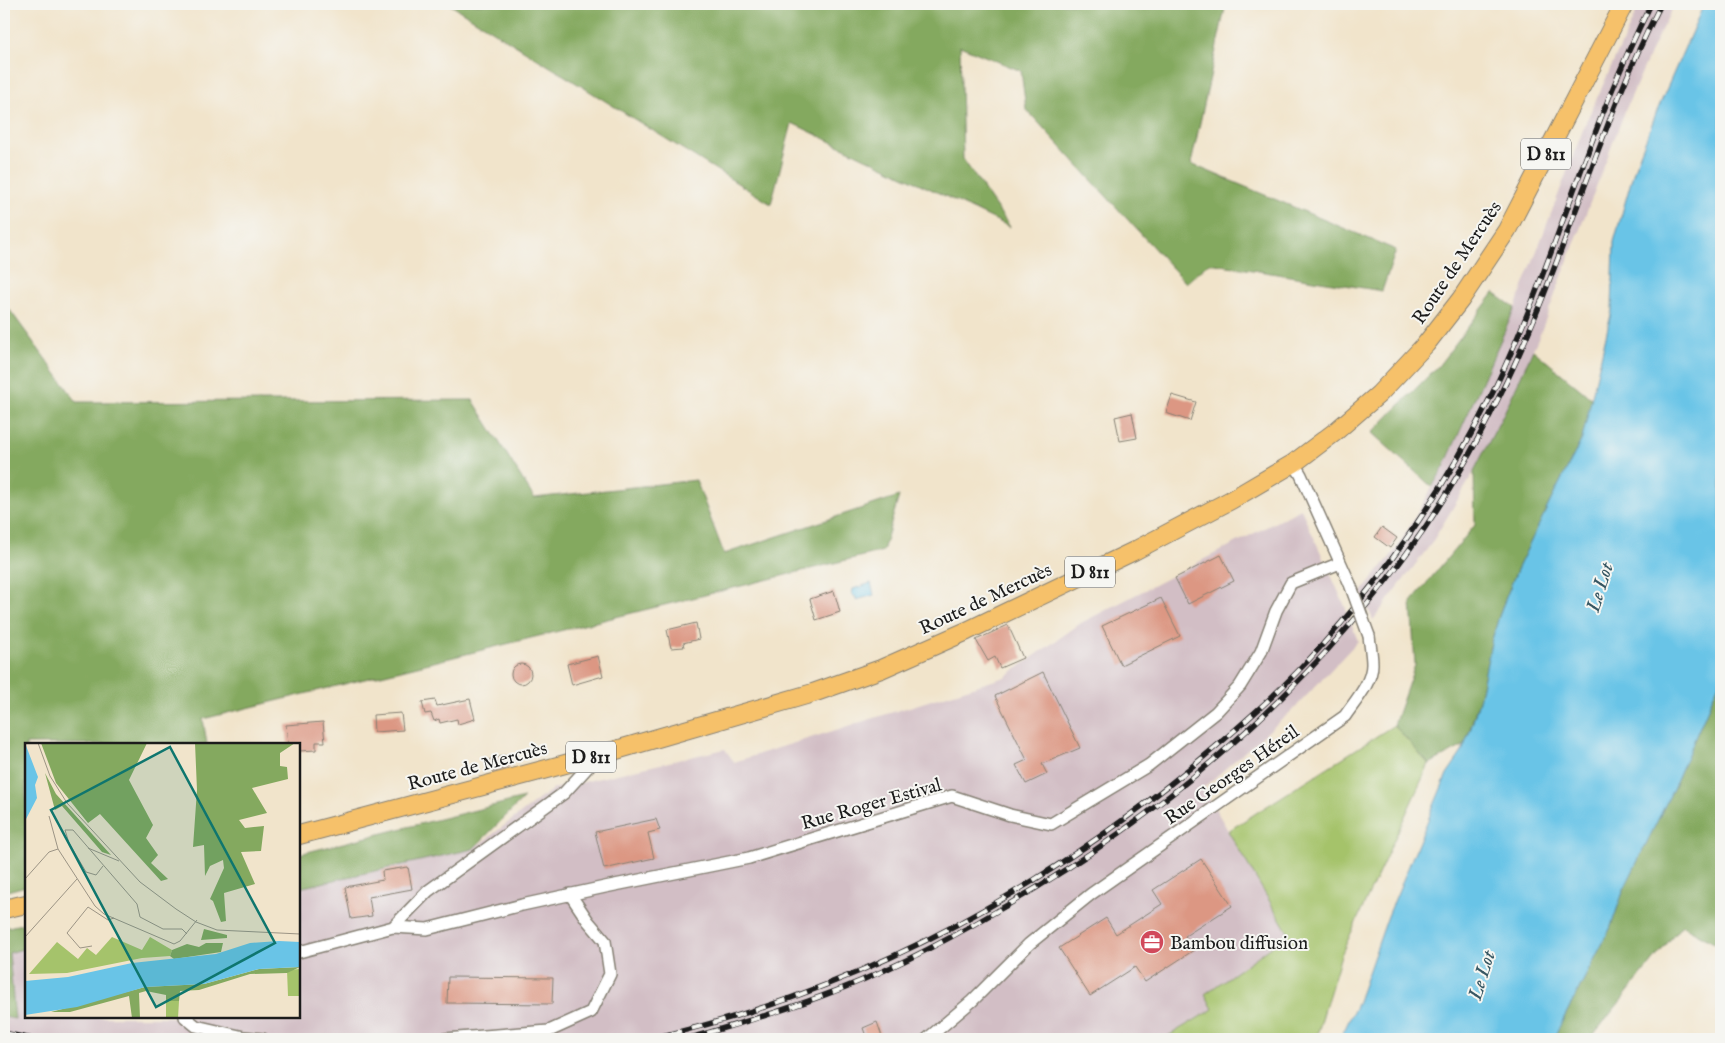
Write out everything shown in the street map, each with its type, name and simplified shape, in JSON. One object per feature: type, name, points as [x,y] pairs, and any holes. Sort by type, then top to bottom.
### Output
[{"type":"main road","name":"Route de Mercuès","points":[[300,835],[599,754],[813,693],[881,669],[967,631],[1134,551],[1231,500],[1294,463],[1335,432],[1379,394],[1426,344],[1461,299],[1507,230],[1624,4]]},
{"type":"main road","points":[[4,909],[25,904]]},
{"type":"street","name":"Rue Georges Héreil","points":[[927,1039],[972,1001],[1029,944],[1091,894],[1345,716],[1362,691],[1370,675],[1372,665],[1369,636],[1350,584],[1294,463]]},
{"type":"street","name":"Rue Roger Estival","points":[[300,952],[393,927],[427,929],[570,894],[749,858],[952,796],[1010,815],[1051,824],[1149,765],[1216,712],[1240,686],[1261,652],[1276,611],[1291,583],[1340,563]]},
{"type":"street","points":[[393,927],[428,891],[564,793],[599,754]]},
{"type":"street","points":[[446,1039],[549,1031],[591,1012],[610,974],[605,940],[588,921],[570,894]]},
{"type":"street","points":[[186,1018],[196,1026],[244,1037],[263,1039]]},
{"type":"shaded area","points":[[1640,4],[1675,4],[1656,40],[1625,111],[1540,334],[1504,413],[1469,481],[1431,544],[1373,620],[1361,593],[1397,548],[1444,467],[1515,308],[1586,122]]},
{"type":"shaded area","points":[[1301,509],[1344,604],[1358,641],[1295,708],[1203,788],[1289,934],[1205,994],[1213,1009],[1163,1039],[4,1039],[4,1017],[14,1019],[9,952],[25,948],[25,1018],[300,1018],[300,888],[473,849],[553,789],[725,749],[734,762],[1005,677],[1081,623]]},
{"type":"green space","points":[[449,4],[1226,4],[1191,164],[1396,250],[1382,291],[1209,263],[1186,283],[1026,109],[1021,71],[960,46],[963,159],[1010,227],[792,123],[771,204]]},
{"type":"green space","points":[[1494,293],[1515,308],[1444,467],[1432,487],[1372,433],[1439,365]]},
{"type":"green space","points":[[4,302],[77,402],[473,400],[534,498],[696,480],[724,554],[899,496],[883,551],[203,719],[207,743],[25,743],[25,886],[4,892]]},
{"type":"green space","points":[[1533,350],[1592,399],[1582,439],[1517,570],[1501,610],[1491,643],[1480,697],[1465,745],[1429,764],[1394,725],[1415,665],[1411,602],[1475,525],[1474,471],[1504,413]]},
{"type":"green space","points":[[1721,678],[1721,796],[1710,820],[1721,828],[1721,947],[1682,925],[1590,1039],[1553,1039],[1610,929],[1624,889],[1672,791]]},
{"type":"green space","points":[[1394,725],[1429,764],[1341,955],[1316,1039],[1163,1039],[1213,1009],[1205,994],[1289,934],[1228,831]]},
{"type":"green space","points":[[524,798],[473,849],[300,888],[300,854]]},
{"type":"green space","points":[[25,923],[25,948],[9,953],[15,1019],[4,1017],[4,928]]},
{"type":"water","name":"Le Lot","points":[[1704,4],[1721,4],[1721,678],[1672,791],[1624,889],[1610,929],[1553,1039],[1340,1039],[1357,1004],[1388,916],[1447,774],[1462,752],[1480,697],[1491,643],[1501,610],[1517,570],[1582,439],[1612,310],[1614,242],[1635,167],[1657,111]]},
{"type":"water","points":[[871,583],[874,595],[856,600],[856,597],[852,595],[853,589]]},
{"type":"building","points":[[1172,395],[1196,402],[1190,421],[1166,413]]},
{"type":"building","points":[[1132,413],[1137,438],[1120,441],[1115,417]]},
{"type":"building","points":[[1382,527],[1397,538],[1390,548],[1375,537]]},
{"type":"building","points":[[1221,555],[1234,581],[1188,604],[1175,578]]},
{"type":"building","points":[[834,591],[840,612],[816,620],[810,599]]},
{"type":"building","points":[[1161,598],[1180,636],[1121,665],[1102,626]]},
{"type":"building","points":[[696,623],[699,639],[683,643],[684,647],[671,648],[667,630]]},
{"type":"building","points":[[1008,625],[1023,658],[1000,668],[995,657],[988,661],[976,640]]},
{"type":"building","points":[[598,656],[603,676],[572,685],[567,664]]},
{"type":"building","points":[[521,664],[528,667],[531,674],[528,681],[521,684],[514,681],[511,674],[514,667]]},
{"type":"building","points":[[1043,672],[1080,748],[1042,764],[1047,774],[1026,784],[1016,765],[1027,760],[995,696]]},
{"type":"building","points":[[470,699],[475,719],[458,724],[457,719],[440,723],[439,719],[434,721],[431,713],[425,714],[422,702],[435,700],[437,706]]},
{"type":"building","points":[[401,713],[403,730],[374,732],[373,715]]},
{"type":"building","points":[[323,722],[325,742],[316,742],[316,750],[300,751],[300,743],[288,743],[286,725]]},
{"type":"building","points":[[505,755],[509,767],[492,772],[488,760]]},
{"type":"building","points":[[656,819],[660,830],[648,833],[654,858],[604,869],[595,832]]},
{"type":"building","points":[[1201,859],[1232,906],[1185,936],[1194,950],[1145,982],[1135,967],[1090,996],[1059,948],[1106,918],[1116,934],[1162,904],[1153,890]]},
{"type":"building","points":[[408,867],[412,889],[369,897],[372,916],[351,919],[345,887],[383,880],[382,871]]},
{"type":"building","points":[[448,977],[553,978],[552,1004],[447,1003]]},
{"type":"building","points":[[877,1022],[883,1039],[867,1039],[863,1028]]},
{"type":"railway","points":[[649,1039],[723,1020],[796,996],[866,968],[935,936],[1001,900],[1066,860],[1128,816],[1189,769],[1259,709],[1308,661],[1348,615],[1395,555],[1417,524],[1476,426],[1515,344],[1535,296],[1608,99],[1651,4]]},
{"type":"railway","points":[[686,1039],[788,1008],[867,978],[911,958],[997,911],[1059,874],[1119,834],[1232,744],[1285,695],[1381,587],[1424,529],[1454,482],[1490,416],[1521,350],[1541,301],[1617,101],[1661,4]]},
{"type":"railway","points":[[4,1033],[32,1039]]},
{"type":"place","name":"Bambou diffusion","points":[[1152,942]]}]
